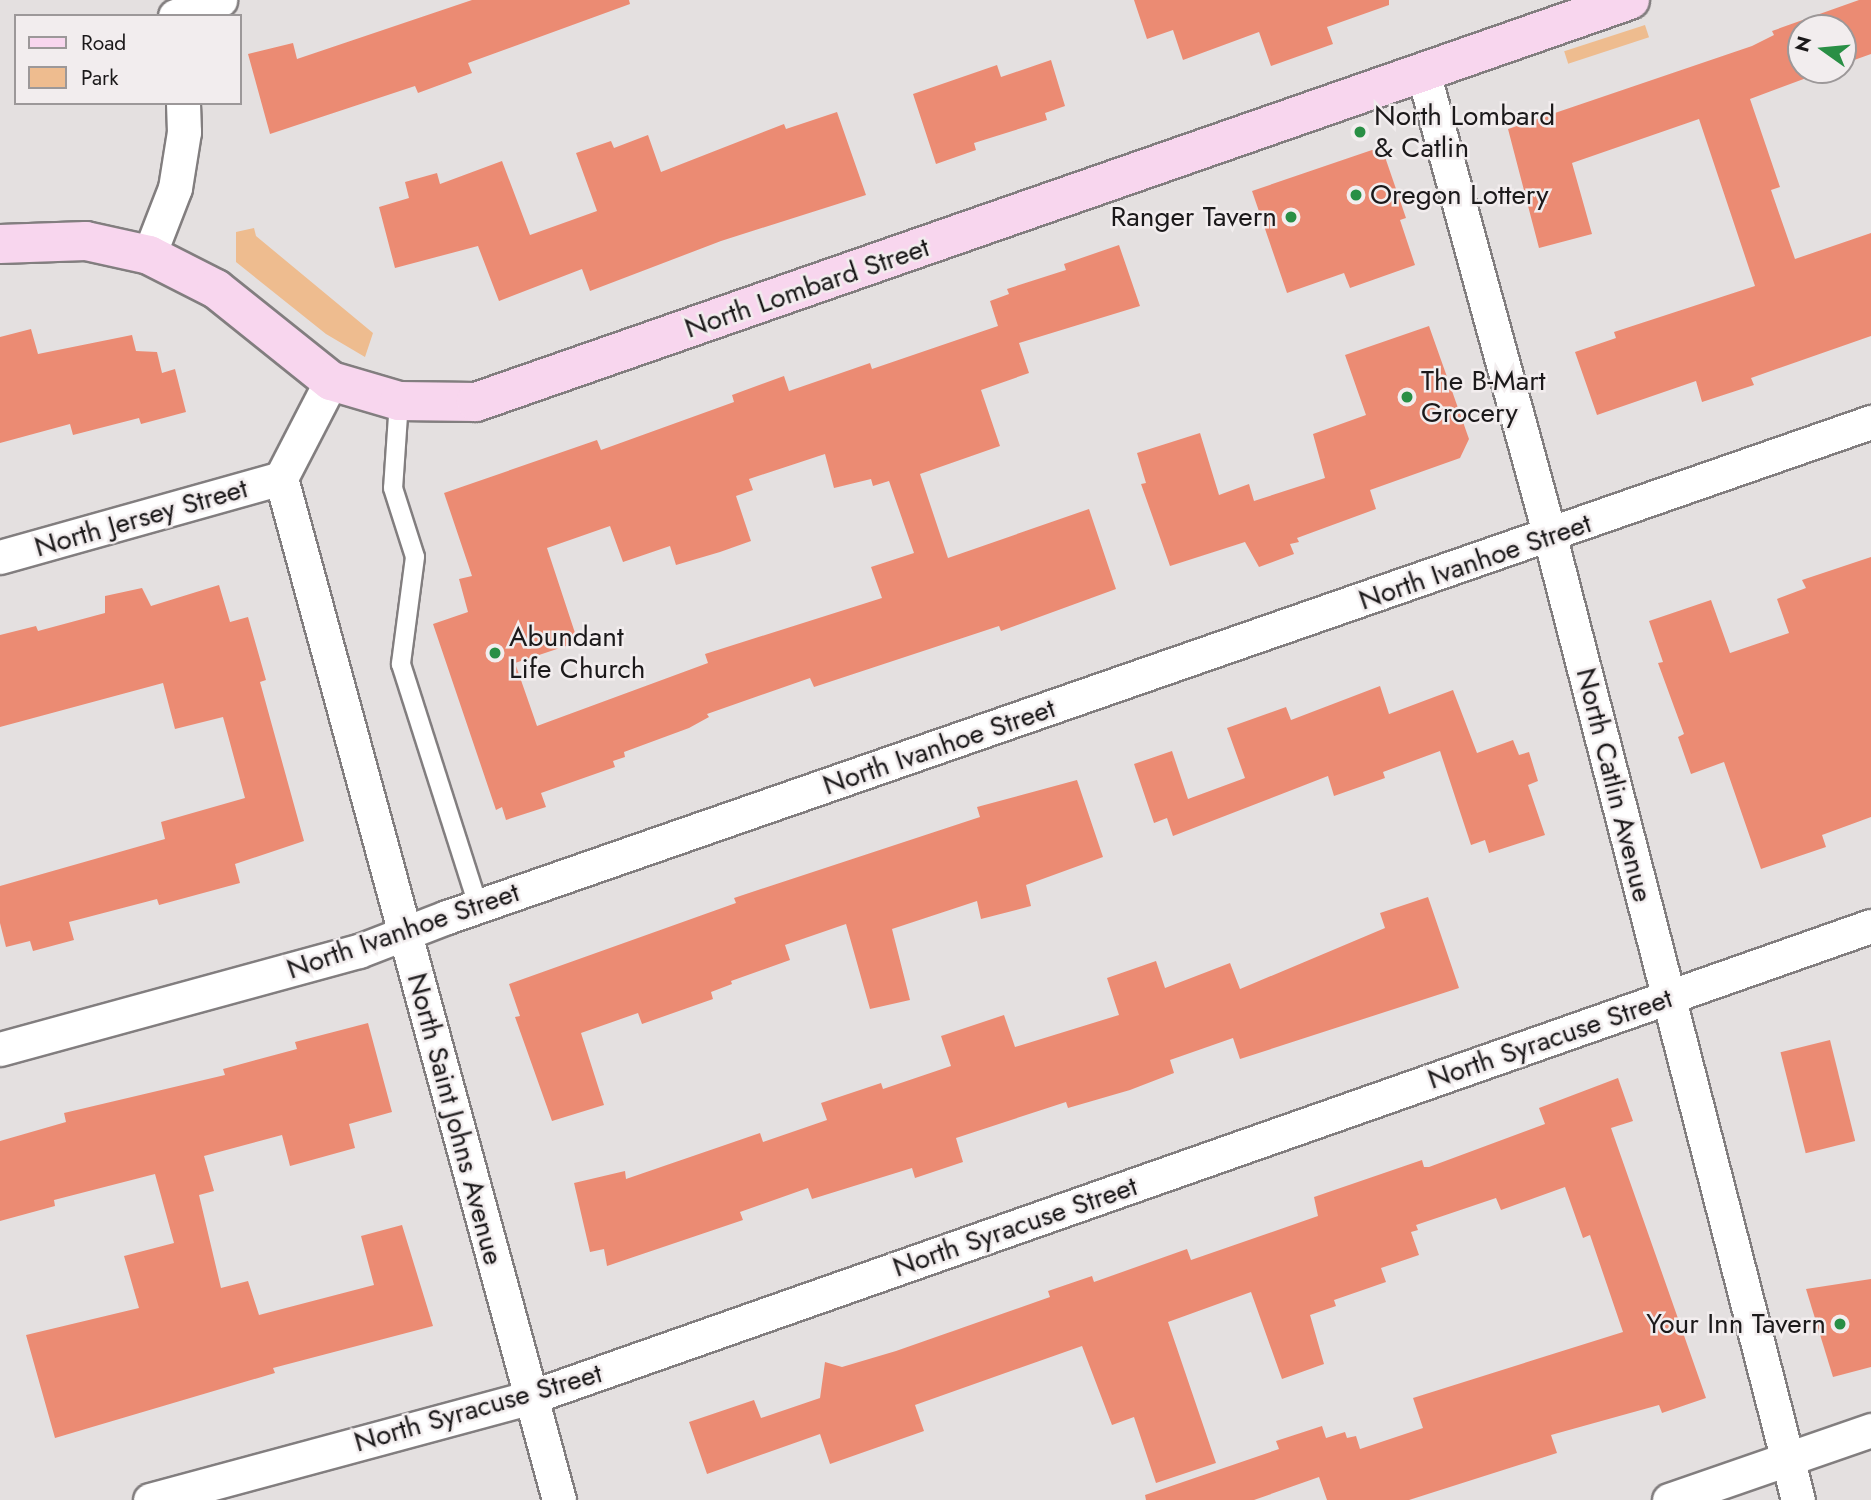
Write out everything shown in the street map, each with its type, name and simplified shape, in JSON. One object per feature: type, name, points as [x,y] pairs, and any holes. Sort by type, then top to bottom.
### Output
[{"type":"main road","name":"North Lombard Street","points":[[0,244],[86,241],[149,255],[216,289],[331,381],[399,401],[456,404],[518,390],[1423,72],[1606,4]]},
{"type":"street","points":[[180,14],[220,0]]},
{"type":"street","name":"North Catlin Avenue","points":[[1423,72],[1550,537],[1798,1500]]},
{"type":"street","points":[[149,255],[174,188],[184,132],[183,105]]},
{"type":"street","points":[[281,478],[331,381]]},
{"type":"street","name":"North Ivanhoe Street","points":[[0,1049],[359,951],[478,906],[1550,537],[1871,422]]},
{"type":"street","name":"North Jersey Street","points":[[0,557],[281,478]]},
{"type":"street","name":"North Saint Johns Avenue","points":[[281,478],[559,1500]]},
{"type":"street","name":"North Syracuse Street","points":[[150,1500],[531,1397],[1871,926]]},
{"type":"street","points":[[1669,1500],[1871,1430]]},
{"type":"lane","points":[[399,401],[393,488],[415,557],[401,664],[478,906]]},
{"type":"green space","points":[[1645,25],[1649,37],[1568,64],[1564,51]]},
{"type":"green space","points":[[254,228],[256,236],[373,333],[365,357],[326,334],[236,262],[236,232]]},
{"type":"building","points":[[472,0],[629,0],[630,4],[468,63],[472,73],[418,93],[415,86],[270,134],[248,54],[293,43],[297,59]]},
{"type":"building","points":[[1134,0],[1389,0],[1389,5],[1327,27],[1333,44],[1271,66],[1259,32],[1183,60],[1173,30],[1147,39]]},
{"type":"building","points":[[1859,0],[1871,0],[1871,54],[1857,59],[1857,14],[1820,14]]},
{"type":"building","points":[[1787,26],[1787,84],[1790,84],[1750,99],[1780,187],[1771,190],[1795,259],[1871,233],[1871,336],[1751,378],[1754,385],[1702,402],[1696,381],[1597,415],[1575,352],[1616,338],[1614,332],[1755,286],[1699,119],[1572,163],[1592,234],[1539,248],[1508,129],[1752,46],[1774,35],[1772,31]]},
{"type":"building","points":[[1051,60],[1065,106],[1045,113],[1047,120],[974,143],[976,150],[936,164],[913,94],[997,65],[1001,77]]},
{"type":"building","points":[[837,112],[866,195],[721,241],[590,291],[582,269],[499,301],[478,246],[395,268],[379,207],[409,198],[405,182],[437,173],[440,184],[502,161],[530,235],[597,211],[576,153],[611,141],[614,148],[648,135],[661,172],[784,124],[786,129]]},
{"type":"building","points":[[1372,150],[1384,154],[1406,218],[1400,220],[1415,265],[1350,288],[1344,273],[1287,293],[1252,191]]},
{"type":"building","points":[[1119,245],[1140,306],[1019,343],[1029,373],[981,390],[1000,446],[920,474],[948,558],[1089,509],[1116,589],[1001,631],[999,626],[814,687],[810,678],[707,714],[709,717],[689,728],[624,752],[625,757],[613,761],[615,767],[541,793],[546,807],[506,820],[502,807],[496,810],[433,624],[468,612],[459,579],[472,576],[444,493],[597,440],[601,450],[734,402],[732,395],[784,376],[789,391],[870,363],[872,369],[998,326],[990,301],[1009,294],[1007,289],[1066,270],[1064,264]],"holes":[[[825,454],[834,488],[871,479],[873,486],[889,481],[914,553],[871,567],[882,598],[705,654],[708,663],[537,726],[515,663],[578,642],[547,548],[610,526],[623,562],[670,546],[676,565],[751,541],[736,496],[753,490],[749,479]]]},
{"type":"building","points":[[1429,326],[1469,439],[1460,458],[1370,490],[1376,509],[1297,538],[1299,542],[1290,544],[1294,554],[1259,567],[1245,542],[1170,566],[1141,484],[1146,483],[1137,453],[1200,433],[1219,495],[1249,484],[1254,501],[1325,478],[1313,434],[1366,415],[1345,355]]},
{"type":"building","points":[[31,329],[38,354],[132,335],[136,351],[157,352],[162,373],[175,369],[186,412],[141,424],[139,418],[73,435],[70,424],[0,443],[0,337]]},
{"type":"building","points":[[1871,557],[1871,817],[1822,835],[1826,847],[1761,869],[1724,762],[1691,774],[1678,737],[1684,734],[1658,663],[1663,662],[1649,621],[1711,600],[1730,653],[1789,633],[1777,599],[1806,588],[1802,580]]},
{"type":"building","points":[[219,585],[230,622],[248,617],[266,680],[260,682],[304,841],[235,864],[240,883],[159,905],[157,899],[69,922],[74,940],[33,951],[30,941],[6,947],[0,923],[0,886],[165,839],[161,822],[245,798],[223,717],[175,729],[163,683],[0,727],[0,635],[36,626],[38,631],[105,613],[105,596],[142,588],[151,606]]},
{"type":"building","points":[[1380,686],[1389,714],[1453,690],[1477,753],[1513,740],[1519,755],[1529,752],[1538,781],[1528,785],[1545,835],[1489,853],[1485,840],[1471,845],[1440,751],[1383,772],[1385,778],[1334,796],[1328,776],[1173,836],[1167,818],[1154,823],[1134,764],[1172,751],[1188,799],[1245,778],[1227,728],[1286,707],[1291,720]]},
{"type":"building","points":[[1077,780],[1103,857],[1026,885],[1031,906],[981,919],[977,901],[892,929],[910,1000],[870,1009],[846,924],[785,945],[790,960],[731,981],[732,984],[711,992],[713,999],[642,1024],[638,1013],[581,1033],[604,1105],[552,1121],[515,1017],[520,1016],[509,984],[736,903],[734,898],[980,817],[977,807]]},
{"type":"building","points":[[1428,897],[1459,988],[1240,1059],[1233,1038],[1170,1060],[1174,1073],[1130,1090],[1068,1108],[1066,1102],[956,1138],[963,1162],[915,1178],[912,1168],[812,1199],[808,1188],[740,1212],[743,1220],[607,1266],[604,1249],[590,1252],[574,1183],[625,1171],[626,1179],[760,1133],[763,1142],[827,1120],[821,1103],[881,1083],[883,1089],[951,1066],[941,1036],[1004,1015],[1015,1047],[1119,1015],[1107,978],[1156,961],[1165,988],[1230,963],[1240,989],[1385,928],[1380,913]]},
{"type":"building","points":[[368,1023],[392,1112],[349,1124],[355,1148],[290,1166],[282,1135],[204,1156],[214,1191],[199,1195],[221,1288],[248,1281],[259,1315],[374,1285],[361,1236],[402,1225],[433,1326],[273,1368],[275,1373],[55,1438],[26,1335],[139,1308],[124,1256],[174,1243],[155,1174],[54,1200],[55,1206],[0,1221],[0,1141],[66,1122],[64,1113],[225,1075],[223,1069],[297,1049],[295,1042]]},
{"type":"building","points":[[1830,1040],[1855,1141],[1806,1153],[1781,1052]]},
{"type":"building","points":[[1618,1078],[1633,1121],[1611,1128],[1706,1398],[1662,1413],[1659,1405],[1551,1435],[1557,1453],[1409,1500],[1327,1500],[1319,1477],[1254,1500],[1146,1500],[1145,1495],[1279,1449],[1276,1441],[1322,1426],[1326,1438],[1345,1432],[1347,1438],[1356,1436],[1360,1449],[1423,1428],[1413,1398],[1623,1332],[1590,1235],[1583,1238],[1565,1187],[1501,1210],[1496,1198],[1416,1225],[1418,1230],[1411,1232],[1419,1255],[1381,1268],[1386,1282],[1334,1300],[1336,1306],[1310,1315],[1324,1364],[1282,1379],[1251,1292],[1168,1322],[1216,1463],[1156,1483],[1134,1417],[1112,1425],[1082,1346],[915,1405],[924,1431],[830,1464],[820,1434],[707,1474],[689,1422],[754,1400],[761,1418],[820,1398],[825,1362],[842,1367],[1050,1297],[1048,1291],[1092,1276],[1094,1282],[1187,1249],[1191,1260],[1318,1216],[1314,1197],[1422,1160],[1424,1167],[1429,1167],[1545,1124],[1539,1108]]},
{"type":"building","points":[[1871,1279],[1871,1367],[1833,1377],[1806,1289]]},
{"type":"place","name":"North Lombard & Catlin","points":[[1360,132]]},
{"type":"place","name":"Oregon Lottery","points":[[1356,195]]},
{"type":"place","name":"Ranger Tavern","points":[[1291,217]]},
{"type":"place","name":"The B-Mart Grocery","points":[[1407,397]]},
{"type":"place","name":"Abundant Life Church","points":[[495,653]]},
{"type":"place","name":"Your Inn Tavern","points":[[1840,1324]]}]
